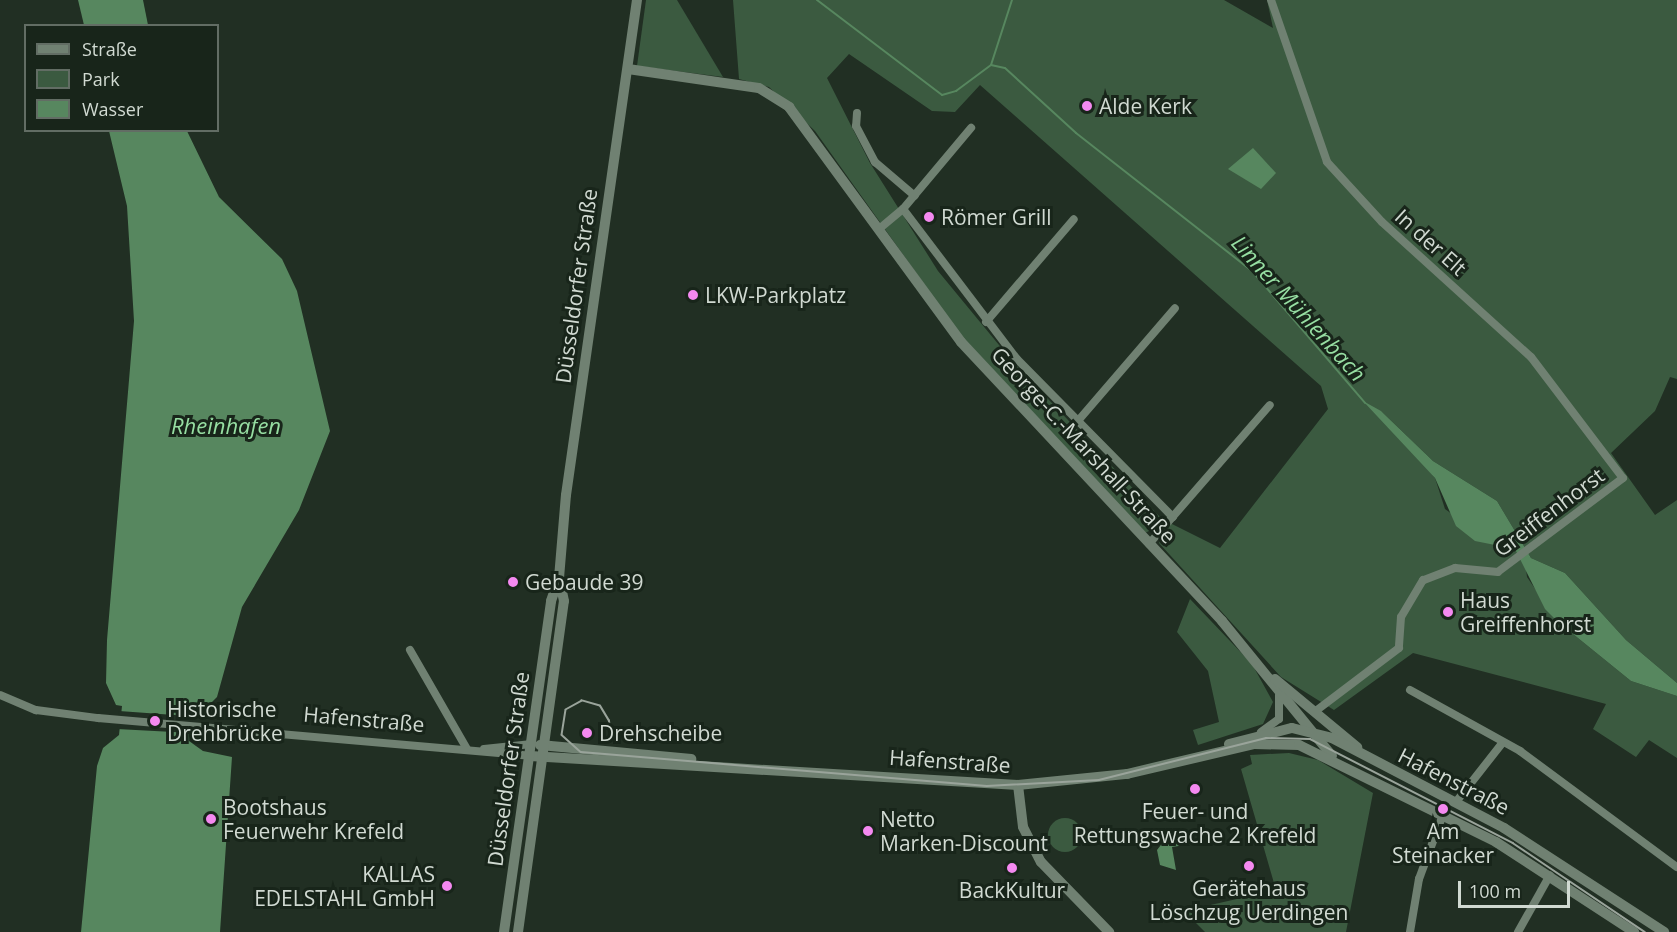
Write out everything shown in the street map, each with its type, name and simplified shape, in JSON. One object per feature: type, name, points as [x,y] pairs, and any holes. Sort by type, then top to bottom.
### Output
[{"type":"main road","name":"Düsseldorfer Straße","points":[[518,932],[546,745],[564,602],[560,578],[566,495],[637,0]]},
{"type":"main road","name":"George-C.-Marshall-Straße","points":[[628,69],[771,93],[811,133],[882,233],[989,375],[1265,670],[1285,704],[1336,760]]},
{"type":"main road","name":"Düsseldorfer Straße","points":[[504,932],[551,601],[560,578]]},
{"type":"main road","points":[[1265,670],[1317,710],[1381,765]]},
{"type":"main road","name":"Hafenstraße","points":[[530,756],[721,764],[1018,785],[1126,774],[1209,752],[1258,734],[1307,729],[1456,802],[1529,842],[1664,932]]},
{"type":"main road","name":"Hafenstraße","points":[[532,744],[721,764]]},
{"type":"main road","name":"Hafenstraße","points":[[1209,752],[1299,745],[1336,760],[1550,875],[1634,932]]},
{"type":"main road","points":[[1018,785],[1023,827],[1041,862],[1109,932]]},
{"type":"street","name":"In der Elt","points":[[1271,0],[1327,162],[1382,222],[1531,357],[1623,478]]},
{"type":"street","points":[[857,113],[856,126],[875,162],[915,196]]},
{"type":"street","points":[[882,233],[971,128]]},
{"type":"street","points":[[903,209],[986,321],[1077,422],[1173,517]]},
{"type":"street","points":[[986,321],[1074,219]]},
{"type":"street","points":[[1077,422],[1175,308]]},
{"type":"street","points":[[1149,544],[1270,405]]},
{"type":"street","name":"Greiffenhorst","points":[[1317,710],[1399,648],[1401,617],[1423,580],[1455,568],[1498,572],[1623,478]]},
{"type":"street","points":[[410,650],[467,749]]},
{"type":"street","points":[[1410,690],[1503,742],[1674,866],[1677,856]]},
{"type":"street","name":"Hafenstraße","points":[[0,695],[36,710],[98,718],[211,725],[467,749],[532,744]]},
{"type":"street","points":[[1258,734],[1274,725],[1285,704],[1301,697]]},
{"type":"street","points":[[1456,802],[1503,742]]},
{"type":"street","name":"Hafenstraße","points":[[484,749],[530,756]]},
{"type":"street","points":[[1410,932],[1419,879],[1442,817]]},
{"type":"street","points":[[1518,932],[1550,875]]},
{"type":"green space","points":[[646,0],[677,0],[723,77],[637,66]]},
{"type":"green space","points":[[733,0],[1224,0],[1273,28],[1267,0],[1677,0],[1677,379],[1670,377],[1655,411],[1611,453],[1655,515],[1677,500],[1677,683],[1626,640],[1565,573],[1531,558],[1497,501],[1433,461],[1381,411],[1435,478],[1445,509],[1495,545],[1515,549],[1525,561],[1527,577],[1557,621],[1631,681],[1677,696],[1677,758],[1649,740],[1636,757],[1593,729],[1606,704],[1413,653],[1334,710],[1281,677],[1159,543],[1161,525],[1145,533],[964,340],[815,131],[769,87],[739,79]],"holes":[[[849,54],[932,111],[955,112],[980,85],[1321,386],[1328,409],[1220,548],[1162,519],[1013,362],[938,271],[870,163],[827,78]]]},
{"type":"green space","points":[[1190,599],[1252,664],[1273,702],[1263,724],[1198,745],[1193,730],[1219,722],[1208,671],[1177,632]]},
{"type":"green space","points":[[1289,753],[1318,760],[1373,793],[1346,932],[1205,932],[1184,911],[1276,890],[1241,769],[1252,764],[1250,755]]},
{"type":"green space","points":[[1065,818],[1077,823],[1082,835],[1077,847],[1065,852],[1053,847],[1048,835],[1053,823]]},
{"type":"water","points":[[78,0],[143,0],[148,24],[84,24]]},
{"type":"water","name":"Rheinhafen","points":[[109,132],[187,132],[219,197],[282,259],[297,291],[330,431],[299,510],[242,607],[217,697],[200,714],[191,713],[189,741],[203,751],[232,757],[220,932],[81,932],[97,766],[103,748],[119,735],[122,706],[116,705],[106,683],[107,640],[134,321],[127,206]]},
{"type":"water","points":[[1253,148],[1276,173],[1261,189],[1228,169]]},
{"type":"water","name":"Linner Mühlenbach","points":[[1363,401],[1381,411],[1433,461],[1497,501],[1531,558],[1565,573],[1626,640],[1677,683],[1677,696],[1631,681],[1557,621],[1545,609],[1515,549],[1475,541],[1456,526],[1435,478]]},
{"type":"water","points":[[1209,835],[1198,843],[1172,847],[1176,870],[1160,865],[1157,850],[1164,841],[1184,844]]},
{"type":"pier","name":"Historische Drehbrücke","points":[[119,711],[193,716],[192,733],[117,729]]},
{"type":"waterway","name":"Linner Mühlenbach","points":[[817,0],[942,95],[956,91],[991,65],[1005,68],[1076,133],[1252,271],[1365,403]]},
{"type":"waterway","points":[[991,65],[1012,0]]},
{"type":"tram line","points":[[611,740],[609,721],[600,706],[582,701],[566,710],[562,735],[581,752],[987,786],[1099,780],[1266,738],[1310,739],[1513,843],[1645,932]]},
{"type":"place","name":"Alde Kerk","points":[[1087,106]]},
{"type":"place","name":"Römer Grill","points":[[929,217]]},
{"type":"place","name":"LKW-Parkplatz","points":[[693,295]]},
{"type":"place","name":"Gebaude 39","points":[[513,582]]},
{"type":"place","name":"Haus Greiffenhorst","points":[[1448,612]]},
{"type":"place","name":"Historische Drehbrücke","points":[[155,721]]},
{"type":"place","name":"Drehscheibe","points":[[587,733]]},
{"type":"place","name":"Feuer- und Rettungswache 2 Krefeld","points":[[1195,789]]},
{"type":"place","name":"Am Steinacker","points":[[1443,809]]},
{"type":"place","name":"Bootshaus Feuerwehr Krefeld","points":[[211,819]]},
{"type":"place","name":"Netto Marken-Discount","points":[[868,831]]},
{"type":"place","name":"Gerätehaus Löschzug Uerdingen","points":[[1249,866]]},
{"type":"place","name":"BackKultur","points":[[1012,868]]},
{"type":"place","name":"KALLAS EDELSTAHL GmbH","points":[[447,886]]}]
